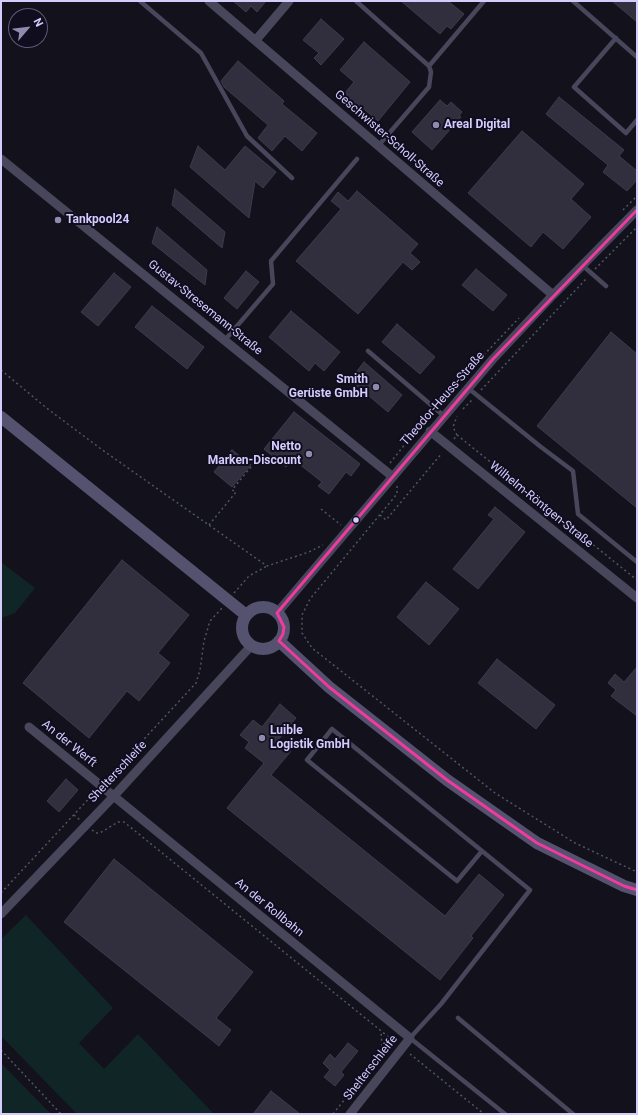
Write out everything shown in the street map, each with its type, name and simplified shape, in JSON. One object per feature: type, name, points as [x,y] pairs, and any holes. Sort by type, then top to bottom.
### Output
[{"type":"main road","points":[[1,417],[246,615]]},
{"type":"main road","points":[[258,607],[264,607],[277,613],[284,627],[283,634],[279,641],[266,649],[251,646],[245,640],[242,631],[242,623],[246,615],[258,607]]},
{"type":"main road","points":[[279,641],[330,688],[434,770],[530,839],[617,883],[637,890]]},
{"type":"street","name":"Geschwister-Scholl-Straße","points":[[210,1],[553,295]]},
{"type":"street","points":[[256,40],[289,1]]},
{"type":"street","name":"Gustav-Stresemann-Straße","points":[[1,159],[393,477]]},
{"type":"street","name":"Theodor-Heuss-Straße","points":[[277,613],[468,388],[553,295],[637,210]]},
{"type":"street","name":"Wilhelm-Röntgen-Straße","points":[[430,431],[637,598]]},
{"type":"street","name":"Shelterschleife","points":[[1,914],[112,797],[251,646]]},
{"type":"street","name":"An der Werft","points":[[29,727],[101,786],[112,797]]},
{"type":"street","name":"An der Rollbahn","points":[[112,797],[410,1038]]},
{"type":"street","name":"Shelterschleife","points":[[350,1114],[410,1038]]},
{"type":"lane","points":[[140,1],[200,53],[246,136],[292,178]]},
{"type":"lane","points":[[356,1],[429,66],[431,72],[429,87],[379,145]]},
{"type":"lane","points":[[429,66],[484,1]]},
{"type":"lane","points":[[573,1],[637,57]]},
{"type":"lane","points":[[616,38],[574,87],[626,133],[637,120]]},
{"type":"lane","points":[[225,340],[273,284],[271,261],[357,159]]},
{"type":"lane","points":[[582,265],[606,286]]},
{"type":"lane","points":[[368,351],[444,416]]},
{"type":"lane","points":[[468,388],[573,471],[578,514],[637,562]]},
{"type":"lane","points":[[482,851],[457,882],[307,760],[332,729],[530,890],[441,1004],[410,1038],[505,1114]]},
{"type":"lane","points":[[458,1018],[573,1114]]},
{"type":"path","points":[[462,410],[637,227]]},
{"type":"path","points":[[1,370],[49,410],[101,449],[267,566]]},
{"type":"path","points":[[457,416],[453,427],[457,434],[637,580]]},
{"type":"path","points":[[380,515],[386,520],[457,434]]},
{"type":"path","points":[[209,525],[236,492],[232,490],[259,457]]},
{"type":"path","points":[[393,477],[397,483],[397,494],[310,599],[302,615],[302,633],[312,648],[495,793],[575,843],[637,872]]},
{"type":"path","points":[[321,509],[342,526]]},
{"type":"path","points":[[342,537],[354,545]]},
{"type":"path","points":[[234,593],[249,576],[267,566],[309,552],[328,541]]},
{"type":"path","points":[[1,893],[196,683],[200,670],[204,641],[210,621],[223,607]]},
{"type":"path","points":[[74,815],[96,833],[100,833],[118,822],[124,822],[484,1114]]},
{"type":"path","points":[[333,1114],[380,1055],[382,1047],[381,1031]]},
{"type":"path","points":[[1,1050],[61,1114]]},
{"type":"green space","points":[[1,562],[35,588],[15,613],[1,618]]},
{"type":"green space","points":[[26,915],[113,1008],[79,1043],[104,1069],[138,1034],[214,1114],[77,1114],[1,1036],[1,939]]},
{"type":"green space","points":[[1,1063],[51,1114],[1,1114]]},
{"type":"building","points":[[233,1],[266,1],[257,12],[251,6],[246,12]]},
{"type":"building","points":[[401,1],[448,1],[464,14],[451,29],[447,26],[440,34]]},
{"type":"building","points":[[612,1],[637,1],[637,22]]},
{"type":"building","points":[[321,19],[344,39],[321,65],[314,58],[319,53],[303,40]]},
{"type":"building","points":[[364,42],[410,82],[378,121],[359,105],[357,107],[345,93],[354,82],[340,70]]},
{"type":"building","points":[[238,61],[284,101],[282,104],[317,133],[302,151],[285,136],[272,151],[258,138],[268,125],[224,87],[221,81]]},
{"type":"building","points":[[559,97],[624,150],[619,156],[637,171],[637,180],[627,191],[603,172],[608,165],[546,114]]},
{"type":"building","name":"Areal Digital","points":[[440,100],[447,106],[451,102],[462,112],[459,116],[461,117],[432,150],[412,132]]},
{"type":"building","points":[[522,131],[584,184],[571,199],[591,217],[563,249],[543,232],[531,247],[468,193]]},
{"type":"building","points":[[198,146],[225,170],[245,146],[276,172],[263,188],[255,181],[249,218],[190,167]]},
{"type":"building","points":[[175,189],[225,232],[222,248],[172,205]]},
{"type":"building","points":[[357,191],[418,244],[410,253],[420,262],[412,270],[403,262],[358,314],[296,261],[341,209],[331,201],[338,192],[348,201]]},
{"type":"building","points":[[157,227],[207,270],[205,285],[152,243]]},
{"type":"building","points":[[476,269],[507,295],[493,311],[462,285]]},
{"type":"building","points":[[246,271],[259,282],[237,309],[224,298]]},
{"type":"building","points":[[114,273],[131,287],[98,326],[81,312]]},
{"type":"building","points":[[152,306],[204,347],[187,369],[135,327]]},
{"type":"building","points":[[291,311],[340,352],[324,371],[315,363],[309,371],[269,337]]},
{"type":"building","points":[[397,324],[435,357],[420,374],[382,342]]},
{"type":"building","points":[[611,332],[637,354],[637,508],[537,426]]},
{"type":"building","name":"Smith Gerüste GmbH","points":[[364,362],[402,395],[388,412],[350,380]]},
{"type":"building","name":"Netto Marken-Discount","points":[[294,412],[360,464],[351,476],[346,472],[329,494],[318,486],[322,482],[293,459],[286,467],[264,449]]},
{"type":"building","points":[[232,450],[251,465],[232,487],[214,472]]},
{"type":"building","points":[[495,507],[525,532],[478,589],[453,569],[494,519],[488,515]]},
{"type":"building","points":[[122,560],[189,615],[158,653],[170,663],[139,701],[127,691],[89,738],[23,683]]},
{"type":"building","points":[[426,582],[459,609],[429,645],[397,617]]},
{"type":"building","points":[[497,659],[555,705],[536,729],[478,683]]},
{"type":"building","points":[[637,667],[637,716],[611,696],[616,690],[608,683],[615,674],[624,682]]},
{"type":"building","points":[[280,704],[296,718],[278,740],[291,751],[271,775],[445,916],[479,874],[504,895],[471,936],[473,938],[440,980],[227,808],[264,763],[245,748],[249,742],[240,735],[253,720],[262,727]]},
{"type":"building","points":[[66,779],[78,790],[59,812],[47,801]]},
{"type":"building","points":[[114,859],[253,972],[216,1018],[231,1030],[219,1046],[64,922]]},
{"type":"building","points":[[348,1043],[358,1051],[341,1072],[344,1075],[335,1086],[324,1077],[330,1070],[323,1063],[330,1054],[335,1059]]},
{"type":"building","points":[[271,1091],[300,1114],[253,1114]]},
{"type":"transit line","points":[[637,210],[493,359],[277,613],[284,627],[283,634],[279,641],[329,687],[447,780],[537,843],[624,886],[637,890]]},
{"type":"place","name":"Areal Digital","points":[[436,125]]},
{"type":"place","name":"Tankpool24","points":[[58,220]]},
{"type":"place","name":"Smith Gerüste GmbH","points":[[376,387]]},
{"type":"place","name":"Netto Marken-Discount","points":[[309,454]]},
{"type":"place","name":"Luible Logistik GmbH","points":[[262,738]]}]
